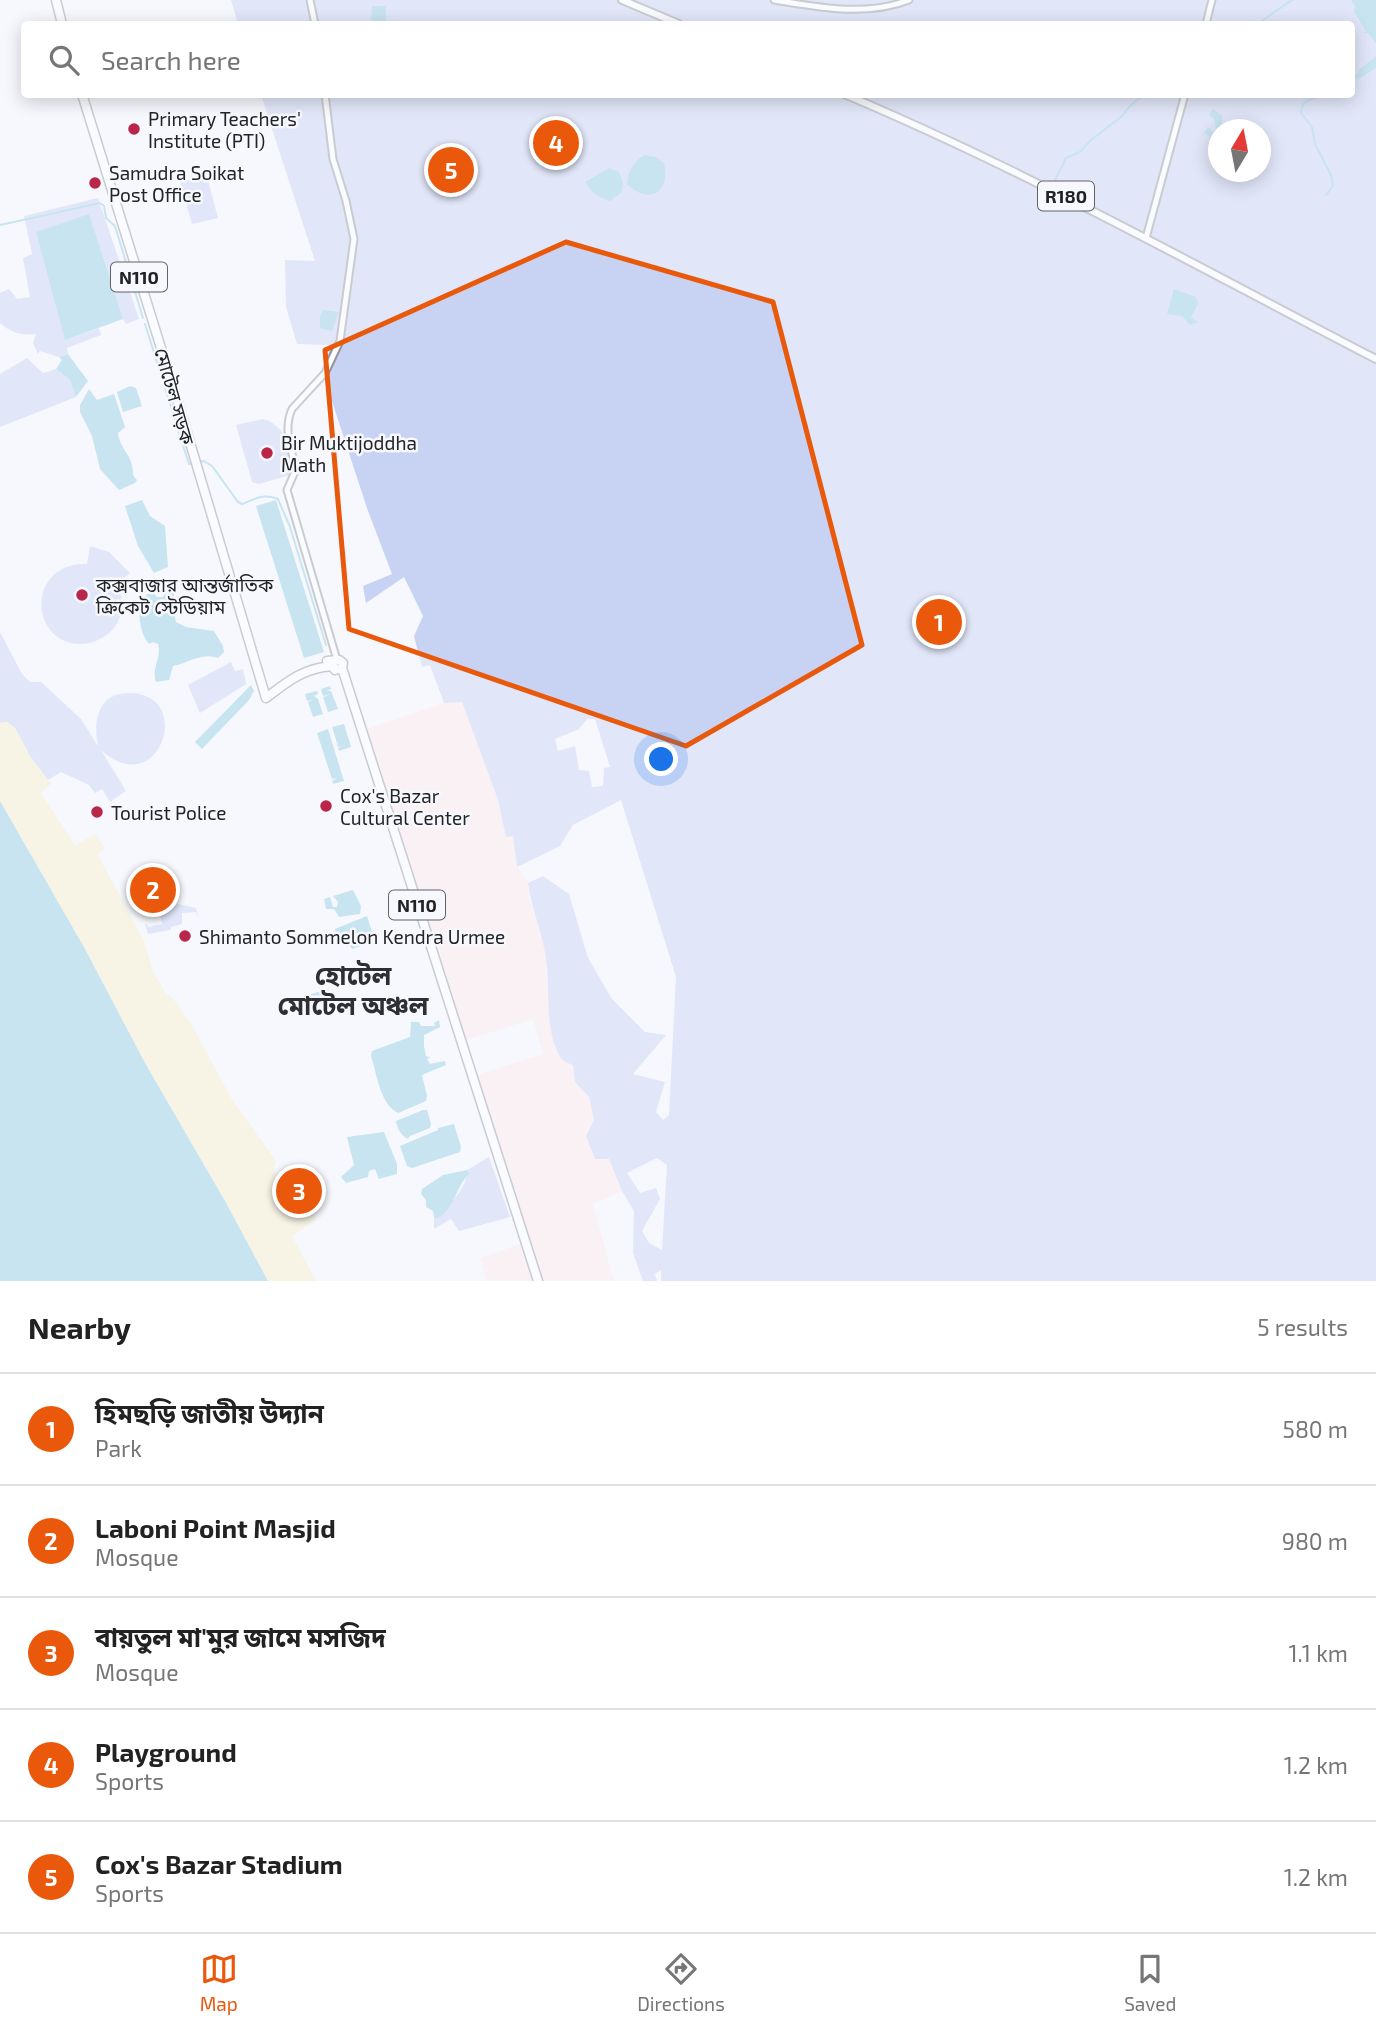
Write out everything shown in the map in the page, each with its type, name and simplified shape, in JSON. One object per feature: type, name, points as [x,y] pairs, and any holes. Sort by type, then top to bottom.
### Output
[{"type":"highway","points":[[55,0],[61,21]]},
{"type":"highway","name":"মোটেল সড়ক","points":[[83,98],[265,696],[296,675],[316,667],[337,665]]},
{"type":"highway","name":"N110","points":[[337,665],[536,1281]]},
{"type":"main road","points":[[622,0],[673,21]]},
{"type":"main road","name":"R180","points":[[853,98],[954,141],[1146,237],[1282,309],[1300,325],[1376,362]]},
{"type":"street","points":[[310,0],[314,21]]},
{"type":"street","points":[[774,0],[833,9],[892,6],[909,0]]},
{"type":"street","points":[[1207,21],[1212,0]]},
{"type":"street","points":[[325,98],[333,159],[354,239],[340,341],[325,373],[292,409],[287,425],[296,469],[286,490],[337,665]]},
{"type":"street","points":[[1146,237],[1184,98]]},
{"type":"highlighted area","points":[[566,242],[773,302],[862,645],[686,746],[349,629],[325,350]]},
{"type":"shaded area","points":[[231,0],[1376,0],[1376,1281],[661,1281],[661,1270],[655,1274],[657,1281],[643,1281],[633,1253],[634,1211],[622,1191],[609,1159],[595,1159],[586,1136],[594,1120],[589,1097],[575,1082],[573,1065],[560,1057],[553,1039],[545,953],[528,883],[543,876],[569,894],[588,958],[612,999],[645,1032],[666,1035],[633,1074],[665,1082],[656,1112],[663,1120],[669,1115],[676,977],[621,800],[573,825],[560,846],[517,867],[513,836],[506,837],[498,800],[462,702],[444,703],[430,665],[422,667],[414,636],[423,616],[404,577],[366,603],[363,586],[392,574],[368,511],[324,377],[330,345],[297,344],[286,307],[285,260],[315,261],[262,98],[1355,98],[1355,21],[237,21]],"holes":[[[587,719],[595,719],[610,767],[604,768],[603,786],[592,787],[589,771],[579,770],[575,746],[558,751],[555,739],[579,729]],[[657,1158],[667,1165],[662,1250],[649,1243],[642,1231],[660,1199],[656,1188],[640,1193],[627,1173]]]},
{"type":"shaded area","points":[[1351,0],[1376,0],[1376,43],[1368,33],[1363,33],[1366,31],[1354,12],[1355,6]]},
{"type":"shaded area","points":[[372,6],[386,6],[386,21],[371,21]]},
{"type":"shaded area","points":[[1376,56],[1376,68],[1357,80],[1359,70]]},
{"type":"shaded area","points":[[1213,109],[1222,119],[1214,119],[1209,114]]},
{"type":"shaded area","points":[[644,155],[656,157],[664,163],[664,182],[656,193],[643,194],[627,184],[632,167]]},
{"type":"shaded area","points":[[609,168],[619,172],[623,183],[622,192],[610,201],[596,195],[585,182]]},
{"type":"shaded area","points":[[207,176],[218,218],[192,224],[180,182]]},
{"type":"shaded area","points":[[98,198],[139,319],[126,324],[123,319],[88,214],[65,340],[99,328],[101,335],[67,348],[68,354],[59,357],[40,351],[38,354],[33,343],[36,334],[17,333],[0,323],[0,293],[9,289],[17,299],[30,297],[23,258],[32,254],[24,216]]},
{"type":"shaded area","points":[[89,214],[123,319],[65,340],[36,232]]},
{"type":"shaded area","points":[[1174,289],[1196,297],[1198,303],[1191,318],[1199,322],[1190,325],[1182,316],[1167,314]]},
{"type":"shaded area","points":[[323,310],[339,312],[332,331],[320,328]]},
{"type":"shaded area","points":[[68,354],[88,381],[76,397],[70,380],[56,369],[62,360],[59,357]]},
{"type":"shaded area","points":[[27,358],[43,373],[56,369],[70,380],[76,397],[0,427],[0,374]]},
{"type":"shaded area","points":[[130,386],[136,388],[142,406],[123,412],[117,392]]},
{"type":"shaded area","points":[[89,389],[97,400],[114,394],[125,427],[118,433],[119,438],[137,480],[119,490],[100,469],[92,436],[80,412],[80,405]]},
{"type":"shaded area","name":"Bir Muktijoddha Math","points":[[263,419],[283,433],[290,450],[292,467],[290,475],[259,484],[252,482],[236,425]]},
{"type":"shaded area","points":[[142,500],[150,516],[165,526],[168,567],[154,573],[138,546],[125,506]]},
{"type":"shaded area","points":[[276,500],[324,652],[304,658],[256,506]]},
{"type":"shaded area","name":"কক্সবাজার আন্তর্জাতিক ক্রিকেট স্টেডিয়াম","points":[[90,546],[109,552],[130,573],[117,584],[122,604],[119,620],[109,633],[96,641],[81,644],[65,641],[52,632],[43,616],[41,600],[46,585],[58,571],[69,566],[87,564]]},
{"type":"shaded area","points":[[169,584],[175,591],[172,604],[176,622],[186,627],[214,631],[224,652],[218,658],[199,658],[173,666],[169,680],[156,682],[158,644],[149,644],[143,634],[140,604],[141,599],[152,591],[157,597],[163,597],[166,592],[163,587]]},
{"type":"shaded area","points":[[0,632],[22,674],[30,682],[41,682],[81,719],[98,746],[97,718],[104,703],[111,697],[131,693],[150,698],[161,710],[165,726],[162,742],[153,756],[139,764],[122,763],[101,750],[126,791],[110,802],[102,789],[95,793],[89,785],[61,772],[48,780],[31,758],[15,728],[7,722],[0,723]]},
{"type":"shaded area","points":[[231,662],[235,671],[243,669],[246,684],[200,713],[188,685]]},
{"type":"shaded area","points":[[251,685],[254,691],[249,700],[202,749],[195,742]]},
{"type":"shaded area","points":[[330,686],[331,689],[327,691],[331,691],[338,709],[328,712],[323,697],[331,694],[323,696],[321,689]]},
{"type":"shaded area","points":[[317,691],[318,694],[314,696],[318,699],[323,714],[313,717],[308,702],[313,700],[307,701],[305,694]]},
{"type":"shaded area","points":[[462,702],[498,800],[506,836],[513,836],[517,867],[528,883],[530,900],[545,952],[550,1020],[556,1051],[562,1060],[573,1065],[575,1082],[589,1097],[594,1120],[622,1191],[593,1204],[616,1281],[487,1281],[480,1258],[523,1243],[471,1077],[543,1054],[533,1019],[460,1042],[361,731],[444,703]]},
{"type":"shaded area","points":[[344,724],[351,747],[339,751],[338,748],[343,746],[338,747],[340,742],[337,743],[332,727]]},
{"type":"shaded area","points":[[328,729],[344,781],[333,784],[332,781],[337,778],[332,779],[317,733]]},
{"type":"shaded area","points":[[0,801],[85,949],[145,1063],[268,1281],[0,1281]]},
{"type":"shaded area","points":[[353,890],[361,906],[360,914],[339,917],[334,909],[326,909],[324,899],[330,897],[333,907],[337,907],[338,902],[333,896]]},
{"type":"shaded area","points":[[178,904],[196,908],[199,919],[196,912],[182,913],[182,924],[171,927],[171,930],[148,934],[145,924],[148,927],[162,924],[159,911],[148,914],[147,910]]},
{"type":"shaded area","points":[[367,916],[375,941],[352,949],[349,944],[336,938],[335,929]]},
{"type":"shaded area","points":[[328,989],[331,996],[311,1003],[306,1010],[298,1001],[301,997]]},
{"type":"shaded area","points":[[439,1020],[440,1027],[424,1035],[424,1046],[426,1056],[430,1057],[427,1059],[430,1064],[445,1061],[446,1065],[422,1075],[426,1101],[398,1113],[383,1096],[371,1056],[372,1051],[410,1037],[411,1022],[419,1022],[421,1026],[435,1026],[434,1023]]},
{"type":"shaded area","points":[[427,1110],[430,1128],[408,1139],[403,1136],[396,1121]]},
{"type":"shaded area","points":[[454,1124],[460,1152],[412,1168],[407,1166],[400,1146],[438,1128]]},
{"type":"shaded area","points":[[384,1132],[397,1164],[397,1174],[379,1179],[375,1169],[369,1171],[368,1177],[346,1183],[341,1177],[354,1165],[347,1137]]},
{"type":"shaded area","points":[[489,1157],[510,1217],[459,1231],[451,1219],[434,1229],[434,1217],[438,1218],[457,1195],[467,1170]]},
{"type":"shaded area","points":[[467,1170],[469,1174],[452,1202],[437,1219],[433,1211],[426,1207],[422,1189],[443,1175]]},
{"type":"sand","points":[[7,722],[15,728],[31,758],[51,784],[41,793],[75,845],[96,834],[104,848],[98,855],[145,943],[153,972],[165,992],[190,1022],[233,1101],[276,1161],[276,1174],[287,1180],[290,1193],[279,1197],[286,1212],[309,1205],[316,1220],[292,1236],[316,1281],[268,1281],[0,801],[0,723]]},
{"type":"waterway","points":[[1261,21],[1292,0]]},
{"type":"waterway","points":[[1355,77],[1359,74]]},
{"type":"waterway","points":[[1053,184],[1066,158],[1080,152],[1140,98]]},
{"type":"waterway","points":[[1316,98],[1304,104],[1301,113],[1312,127],[1315,144],[1331,175],[1333,186],[1326,195]]},
{"type":"waterway","points":[[0,225],[100,203],[104,206],[106,218],[115,226],[143,318]]},
{"type":"waterway","points":[[145,324],[189,464],[194,463]]},
{"type":"waterway","points":[[200,462],[204,461],[212,466],[242,504],[264,497],[278,499],[290,527],[326,645]]},
{"type":"place","name":"Primary Teachers' Institute (PTI)","points":[[134,129]]},
{"type":"place","name":"Playground","points":[[556,143]]},
{"type":"place","name":"Cox's Bazar Stadium","points":[[451,170]]},
{"type":"place","name":"Samudra Soikat Post Office","points":[[95,183]]},
{"type":"place","name":"Bir Muktijoddha Math","points":[[267,453]]},
{"type":"place","name":"কক্সবাজার আন্তর্জাতিক ক্রিকেট স্টেডিয়াম","points":[[82,595]]},
{"type":"place","name":"হিমছড়ি জাতীয় উদ্যান","points":[[939,622]]},
{"type":"place","name":"Cox's Bazar Cultural Center","points":[[326,806]]},
{"type":"place","name":"Tourist Police","points":[[97,812]]},
{"type":"place","name":"Laboni Point Masjid","points":[[153,890]]},
{"type":"place","name":"Shimanto Sommelon Kendra Urmee","points":[[185,936]]},
{"type":"place","name":"বায়তুল মা'মুর জামে মসজিদ","points":[[299,1191]]},
{"type":"district","name":"হোটেল মোটেল অঞ্চল","points":[[353,989]]}]
